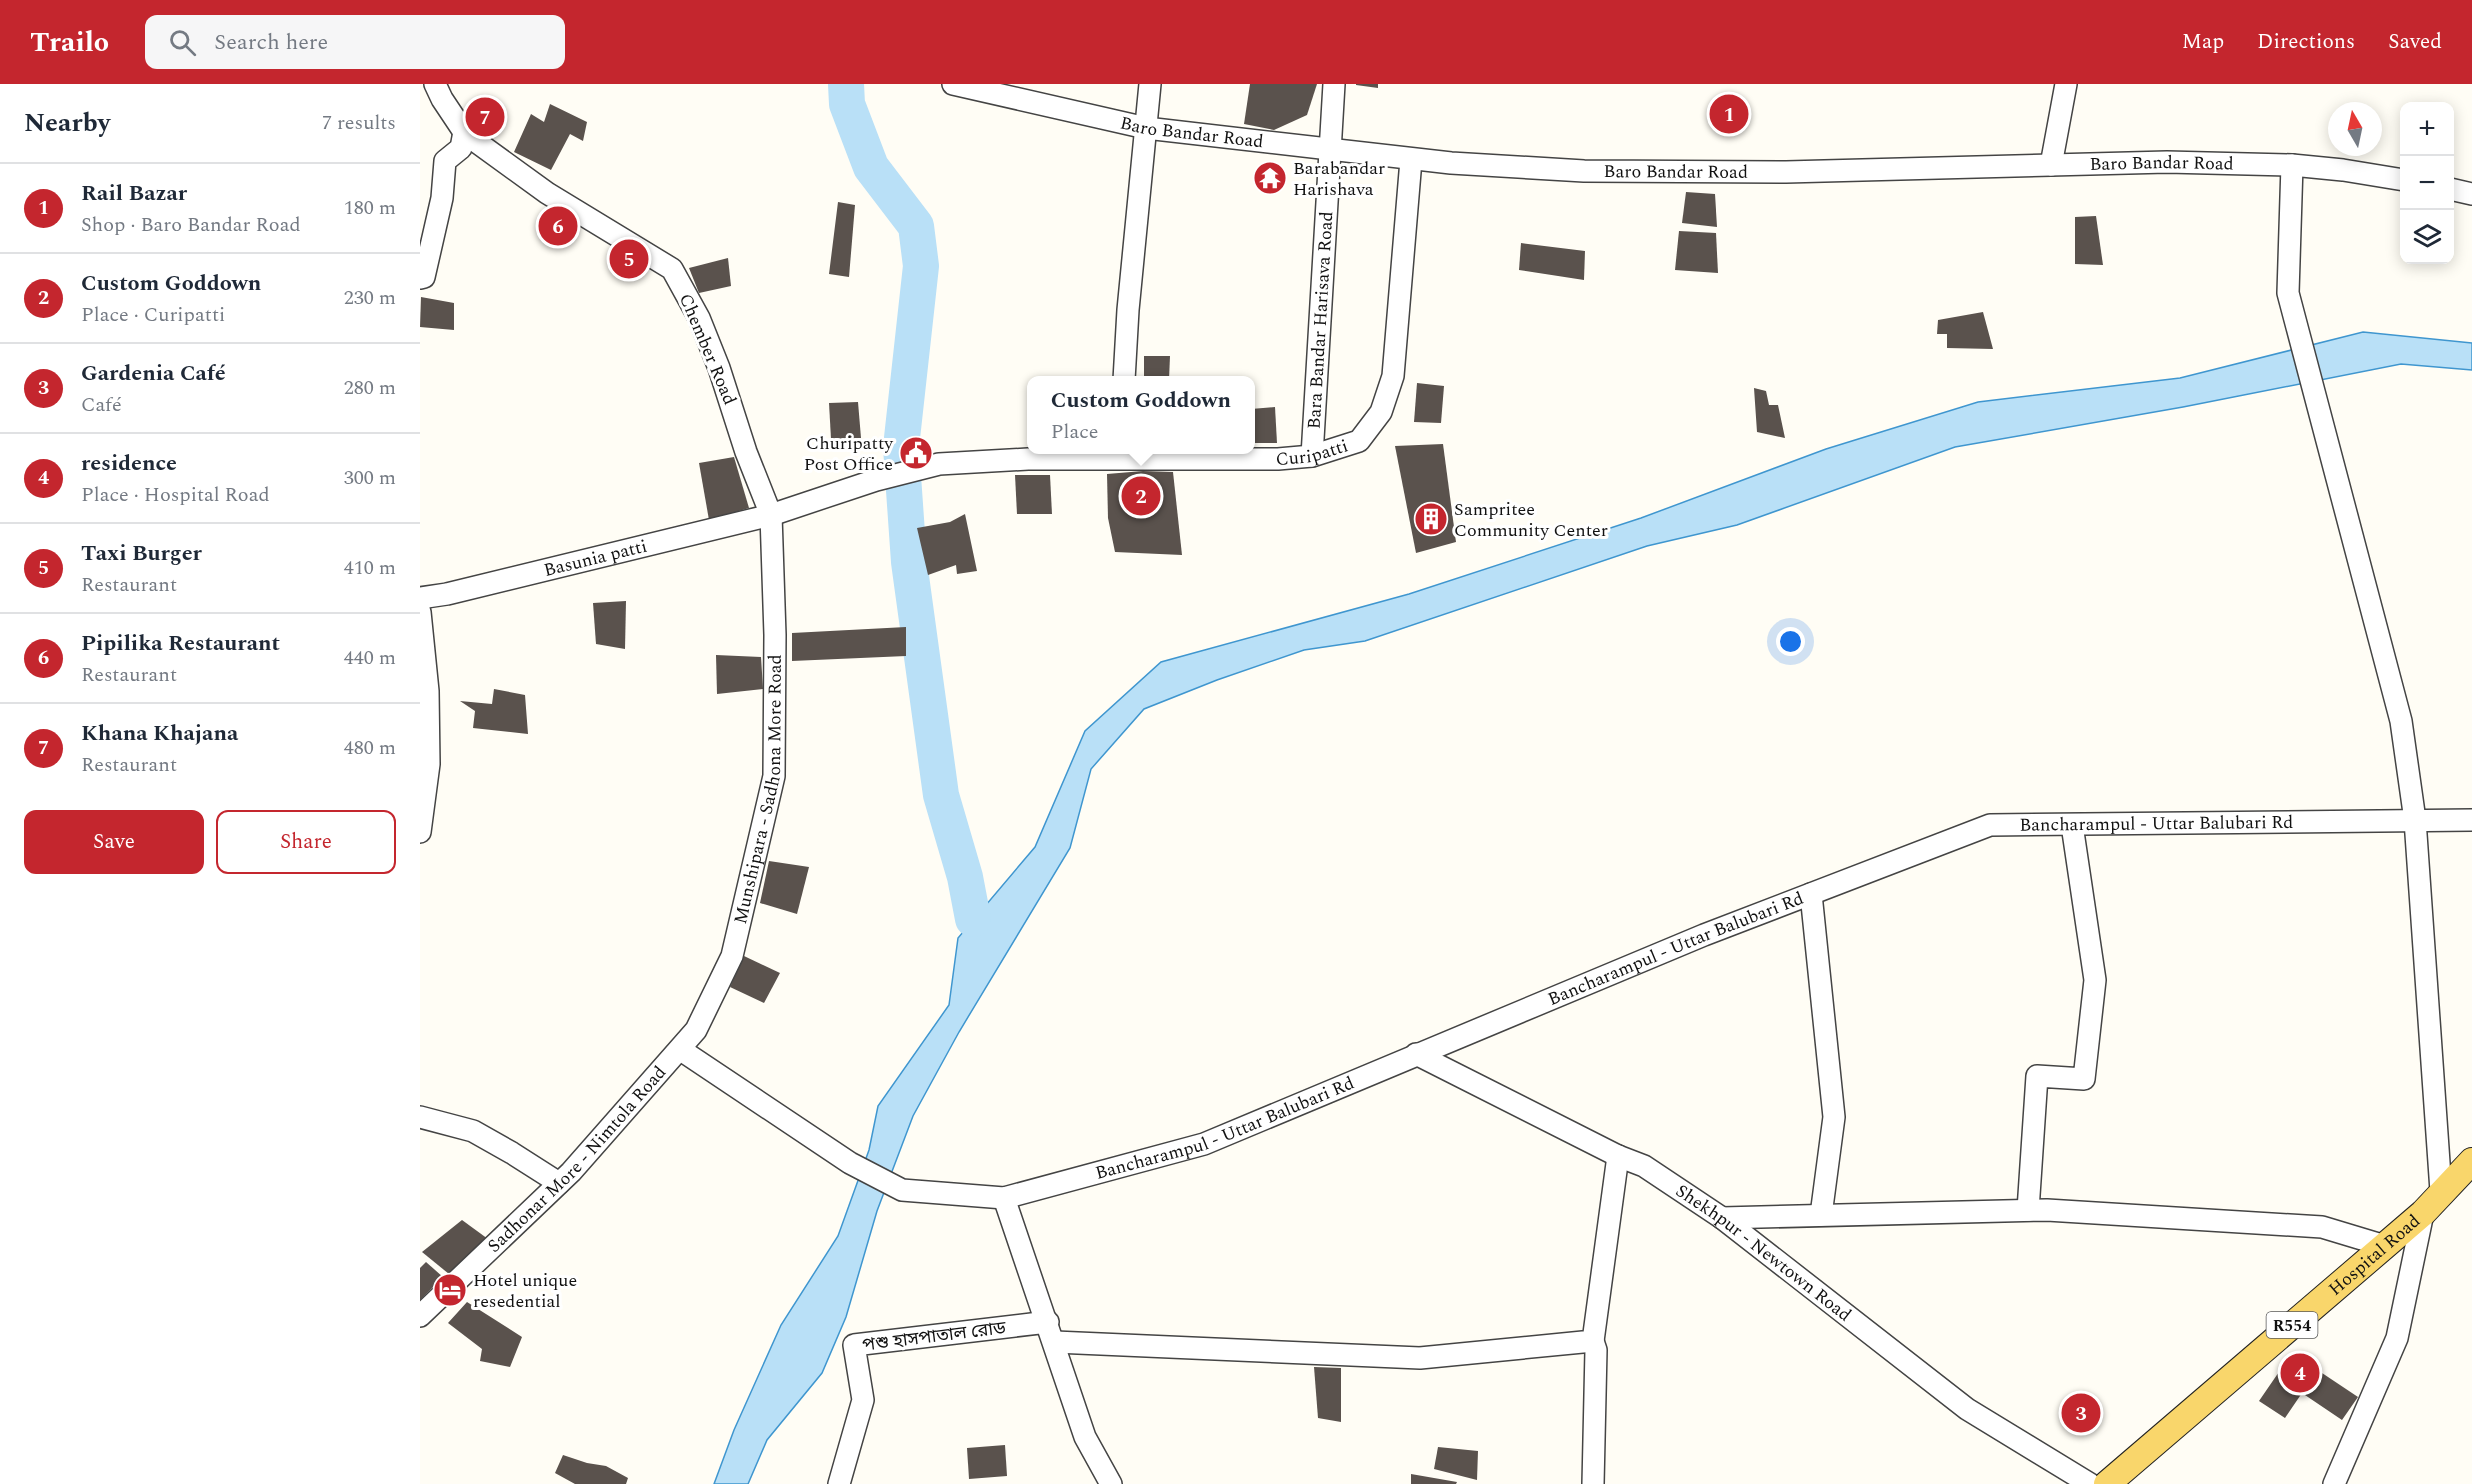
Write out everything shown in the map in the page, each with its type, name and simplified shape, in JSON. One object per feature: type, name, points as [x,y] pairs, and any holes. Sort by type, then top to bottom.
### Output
[{"type":"main road","name":"Hospital Road","points":[[2107,1484],[2423,1213],[2441,1191],[2470,1167]]},
{"type":"street","name":"Chember Road","points":[[435,84],[464,132],[547,193],[672,269],[699,318],[734,408],[746,452],[771,515]]},
{"type":"street","name":"Baro Bandar Road","points":[[953,84],[1146,128],[1328,148],[1411,160],[1584,171],[1786,172],[2167,162],[2292,165],[2400,179]]},
{"type":"street","points":[[1124,376],[1128,310],[1149,84]]},
{"type":"street","name":"Bara Bandar Harisava Road","points":[[1312,456],[1328,148],[1334,84]]},
{"type":"street","points":[[2051,165],[2066,84]]},
{"type":"street","points":[[420,278],[424,278],[427,266],[442,198],[446,161],[461,148],[464,132]]},
{"type":"street","name":"Curipatti","points":[[876,480],[939,464],[1111,454],[1278,459],[1312,456],[1359,441],[1381,412],[1393,376],[1411,160]]},
{"type":"street","points":[[2292,165],[2288,293],[2401,721],[2415,820],[2441,1191]]},
{"type":"street","points":[[2454,190],[2472,194]]},
{"type":"street","name":"Basunia patti","points":[[420,598],[447,594],[771,515],[876,480]]},
{"type":"street","name":"Munshipara - Sadhona More Road","points":[[681,1050],[696,1030],[732,956],[774,776],[775,635],[771,515]]},
{"type":"street","points":[[420,612],[428,691],[429,764],[420,832]]},
{"type":"street","name":"Bancharampul - Uttar Balubari Rd","points":[[681,1050],[850,1163],[902,1190],[1004,1198],[1204,1144],[1704,935],[1990,825],[2472,820]]},
{"type":"street","points":[[2028,1210],[2037,1076],[2084,1079],[2095,980],[2072,825]]},
{"type":"street","points":[[1811,894],[1834,1117],[1821,1215]]},
{"type":"street","name":"Sadhonar More - Nimtola Road","points":[[420,1316],[559,1184],[681,1050]]},
{"type":"street","name":"Shekhpur - Newtown Road","points":[[1416,1054],[1618,1156],[1644,1166],[1722,1218],[1967,1409],[2090,1484]]},
{"type":"street","points":[[420,1117],[473,1131],[559,1184]]},
{"type":"street","points":[[1593,1484],[1596,1350],[1593,1341],[1618,1156]]},
{"type":"street","points":[[1004,1198],[1055,1342],[1085,1437],[1111,1484]]},
{"type":"street","points":[[1722,1218],[2028,1210],[2322,1227],[2385,1246]]},
{"type":"street","points":[[2334,1484],[2397,1338],[2423,1213]]},
{"type":"street","name":"পশু হাসপাতাল রোড","points":[[839,1484],[863,1400],[854,1345],[1048,1322]]},
{"type":"street","points":[[1055,1342],[1420,1358],[1593,1341]]},
{"type":"water","points":[[2363,332],[2472,343],[2472,370],[2401,364],[2183,407],[1955,447],[1737,525],[1647,546],[1365,641],[1304,650],[1217,680],[1144,709],[1091,769],[1070,848],[959,1032],[913,1116],[877,1211],[846,1317],[822,1373],[767,1440],[748,1484],[714,1484],[734,1430],[781,1325],[838,1236],[869,1150],[878,1106],[949,1005],[958,938],[1035,847],[1085,731],[1161,662],[1409,594],[1641,518],[1826,449],[1978,402],[2180,378]]},
{"type":"building","points":[[1250,84],[1317,84],[1307,115],[1274,130],[1244,124]]},
{"type":"building","points":[[1378,84],[1378,88],[1356,85]]},
{"type":"building","points":[[550,104],[587,122],[583,141],[570,134],[551,170],[514,152],[531,114],[544,122]]},
{"type":"building","points":[[1686,192],[1715,194],[1717,227],[1682,223]]},
{"type":"building","points":[[838,202],[855,205],[849,277],[829,274]]},
{"type":"building","points":[[2096,216],[2103,265],[2075,264],[2075,217]]},
{"type":"building","points":[[1679,231],[1716,233],[1718,273],[1675,270]]},
{"type":"building","points":[[1521,243],[1585,251],[1584,280],[1519,270]]},
{"type":"building","points":[[728,258],[731,286],[699,293],[689,268]]},
{"type":"building","points":[[421,297],[454,303],[454,330],[420,327]]},
{"type":"building","points":[[1983,312],[1993,349],[1947,348],[1947,334],[1937,334],[1938,320]]},
{"type":"building","points":[[1144,356],[1170,356],[1169,376],[1144,376]]},
{"type":"building","points":[[1417,383],[1444,386],[1441,423],[1414,422]]},
{"type":"building","points":[[1754,388],[1766,391],[1769,405],[1778,405],[1785,438],[1757,432]]},
{"type":"building","points":[[858,402],[861,438],[831,439],[829,403]]},
{"type":"building","points":[[1275,407],[1277,443],[1255,443],[1255,409]]},
{"type":"building","name":"Sampritee Community Center","points":[[1443,444],[1456,542],[1416,553],[1395,446]]},
{"type":"building","points":[[734,457],[749,508],[709,520],[699,463]]},
{"type":"building","points":[[1143,471],[1173,472],[1182,555],[1115,552],[1108,518],[1107,474]]},
{"type":"building","points":[[1015,475],[1050,475],[1052,514],[1017,514]]},
{"type":"building","points":[[965,514],[977,571],[957,574],[956,565],[928,575],[917,528],[950,522]]},
{"type":"building","points":[[626,601],[625,649],[596,644],[593,603]]},
{"type":"building","points":[[906,627],[906,656],[792,661],[792,633]]},
{"type":"building","points":[[716,655],[761,657],[763,689],[717,694]]},
{"type":"building","points":[[494,689],[525,695],[528,734],[473,728],[475,711],[460,701],[492,704]]},
{"type":"building","points":[[769,861],[809,867],[797,914],[760,903]]},
{"type":"building","points":[[744,956],[780,973],[764,1003],[730,987]]},
{"type":"building","points":[[462,1220],[488,1239],[449,1274],[422,1252]]},
{"type":"building","points":[[426,1262],[443,1277],[420,1300],[420,1268]]},
{"type":"building","points":[[467,1302],[522,1337],[510,1367],[480,1361],[482,1349],[448,1323]]},
{"type":"building","points":[[2292,1353],[2358,1397],[2342,1420],[2302,1393],[2285,1418],[2259,1401]]},
{"type":"building","points":[[1314,1367],[1341,1368],[1341,1422],[1318,1418]]},
{"type":"building","points":[[1005,1445],[1007,1476],[969,1479],[967,1448]]},
{"type":"building","points":[[1438,1447],[1478,1451],[1477,1480],[1434,1469]]},
{"type":"building","points":[[563,1455],[587,1463],[606,1466],[628,1478],[626,1484],[575,1484],[555,1473]]},
{"type":"building","points":[[1411,1474],[1457,1482],[1456,1484],[1411,1484]]},
{"type":"waterway","points":[[846,84],[847,104],[871,167],[916,226],[921,266],[901,447],[909,562],[941,795],[965,877],[973,919]]},
{"type":"place","name":"Rail Bazar","points":[[1729,114]]},
{"type":"place","name":"Khana Khajana","points":[[485,117]]},
{"type":"place","name":"Barabandar Harishava","points":[[1270,178]]},
{"type":"place","name":"Pipilika Restaurant","points":[[558,226]]},
{"type":"place","name":"Taxi Burger","points":[[629,259]]},
{"type":"place","name":"Churipatty Post Office","points":[[916,453]]},
{"type":"place","name":"Custom Goddown","points":[[1141,496]]},
{"type":"place","name":"Sampritee Community Center","points":[[1431,519]]},
{"type":"place","name":"Hotel unique resedential","points":[[450,1290]]},
{"type":"place","name":"residence","points":[[2300,1373]]},
{"type":"place","name":"Gardenia Café","points":[[2081,1413]]}]
